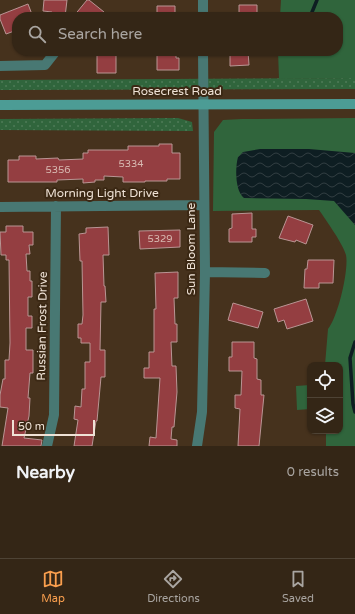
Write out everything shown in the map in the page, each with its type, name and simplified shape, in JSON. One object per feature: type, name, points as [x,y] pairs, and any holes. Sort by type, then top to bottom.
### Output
[{"type":"main road","name":"Rosecrest Road","points":[[0,105],[355,104]]},
{"type":"street","points":[[203,0],[203,12]]},
{"type":"street","points":[[0,66],[45,65],[52,56]]},
{"type":"street","name":"Sun Bloom Lane","points":[[197,446],[202,412],[204,272],[203,56]]},
{"type":"street","name":"Russian Frost Drive","points":[[47,446],[54,415],[56,206]]},
{"type":"street","name":"Morning Light Drive","points":[[0,207],[204,206]]},
{"type":"street","points":[[204,272],[265,274]]},
{"type":"green space","points":[[281,0],[355,0],[355,78],[279,79],[278,56],[343,56],[343,12],[280,12]]},
{"type":"green space","points":[[355,78],[355,89],[0,90],[0,80]]},
{"type":"green space","points":[[178,118],[192,122],[193,131],[0,130],[0,119]]},
{"type":"green space","points":[[355,118],[355,446],[326,446],[326,434],[343,434],[343,362],[325,362],[328,329],[332,323],[339,304],[346,271],[346,255],[338,239],[319,210],[213,211],[214,132],[223,120]]},
{"type":"green space","points":[[307,385],[307,409],[297,410],[296,386]]},
{"type":"water","points":[[260,149],[309,149],[355,153],[355,225],[334,201],[244,198],[241,195],[237,185],[236,167],[238,157],[243,152]]},
{"type":"building","points":[[44,0],[67,0],[66,12],[43,11]]},
{"type":"building","points":[[87,0],[89,0],[104,12],[77,12]]},
{"type":"building","points":[[28,4],[31,12],[12,12],[12,32],[6,34],[0,19],[0,15]]},
{"type":"building","points":[[239,5],[257,5],[257,12],[239,12]]},
{"type":"building","points":[[157,6],[175,6],[175,12],[157,12]]},
{"type":"building","points":[[97,56],[116,56],[116,73],[97,73]]},
{"type":"building","points":[[157,56],[176,56],[176,58],[179,58],[179,70],[157,70]]},
{"type":"building","points":[[230,56],[248,56],[249,65],[230,66]]},
{"type":"building","points":[[159,144],[172,144],[172,153],[180,153],[180,179],[167,179],[167,181],[123,182],[123,177],[104,176],[104,180],[95,180],[95,182],[83,183],[83,179],[57,180],[57,182],[8,182],[8,160],[19,160],[19,156],[36,156],[36,159],[83,159],[83,153],[88,153],[88,150],[128,150],[128,146],[159,146]]},
{"type":"building","points":[[252,213],[252,229],[256,229],[256,237],[252,237],[252,242],[229,242],[229,229],[232,228],[232,214]]},
{"type":"building","points":[[288,216],[313,225],[306,244],[296,240],[295,242],[279,238]]},
{"type":"building","points":[[6,226],[23,226],[23,232],[33,232],[33,245],[29,245],[30,254],[26,254],[27,271],[30,271],[30,281],[32,281],[32,297],[28,297],[28,316],[32,316],[32,328],[26,328],[26,350],[33,350],[33,373],[30,373],[28,398],[30,398],[29,416],[24,438],[42,440],[41,446],[2,446],[8,408],[0,407],[0,395],[3,379],[5,379],[5,360],[9,360],[10,343],[9,260],[6,260],[6,255],[1,255],[0,232],[6,232]]},
{"type":"building","points":[[108,227],[109,255],[103,255],[106,302],[101,302],[100,350],[105,350],[105,377],[101,377],[97,421],[92,446],[74,446],[78,420],[74,419],[75,406],[81,407],[82,389],[85,389],[85,362],[90,362],[90,343],[81,343],[81,338],[78,338],[78,324],[82,324],[83,315],[82,261],[80,261],[79,234],[86,233],[86,228]]},
{"type":"building","points":[[180,230],[180,247],[140,249],[139,231]]},
{"type":"building","points":[[308,260],[334,260],[333,283],[319,283],[319,288],[304,288],[305,269],[307,269]]},
{"type":"building","points":[[178,272],[178,298],[174,298],[175,324],[177,324],[177,342],[171,342],[172,366],[176,366],[177,392],[174,427],[172,427],[171,439],[177,440],[177,446],[149,446],[150,437],[156,438],[160,378],[144,378],[144,368],[149,368],[149,352],[154,352],[154,309],[156,309],[155,273]]},
{"type":"building","points":[[306,299],[313,321],[287,329],[284,320],[278,322],[274,309]]},
{"type":"building","points":[[233,303],[263,312],[258,328],[228,320]]},
{"type":"building","points":[[232,342],[254,342],[254,358],[257,359],[257,379],[261,380],[261,395],[264,395],[259,446],[238,446],[240,409],[235,408],[235,395],[241,395],[242,371],[229,371],[229,357],[232,357]]},
{"type":"waterway","points":[[312,12],[317,0]]},
{"type":"waterway","points":[[355,342],[350,358],[353,404],[355,412]]}]
